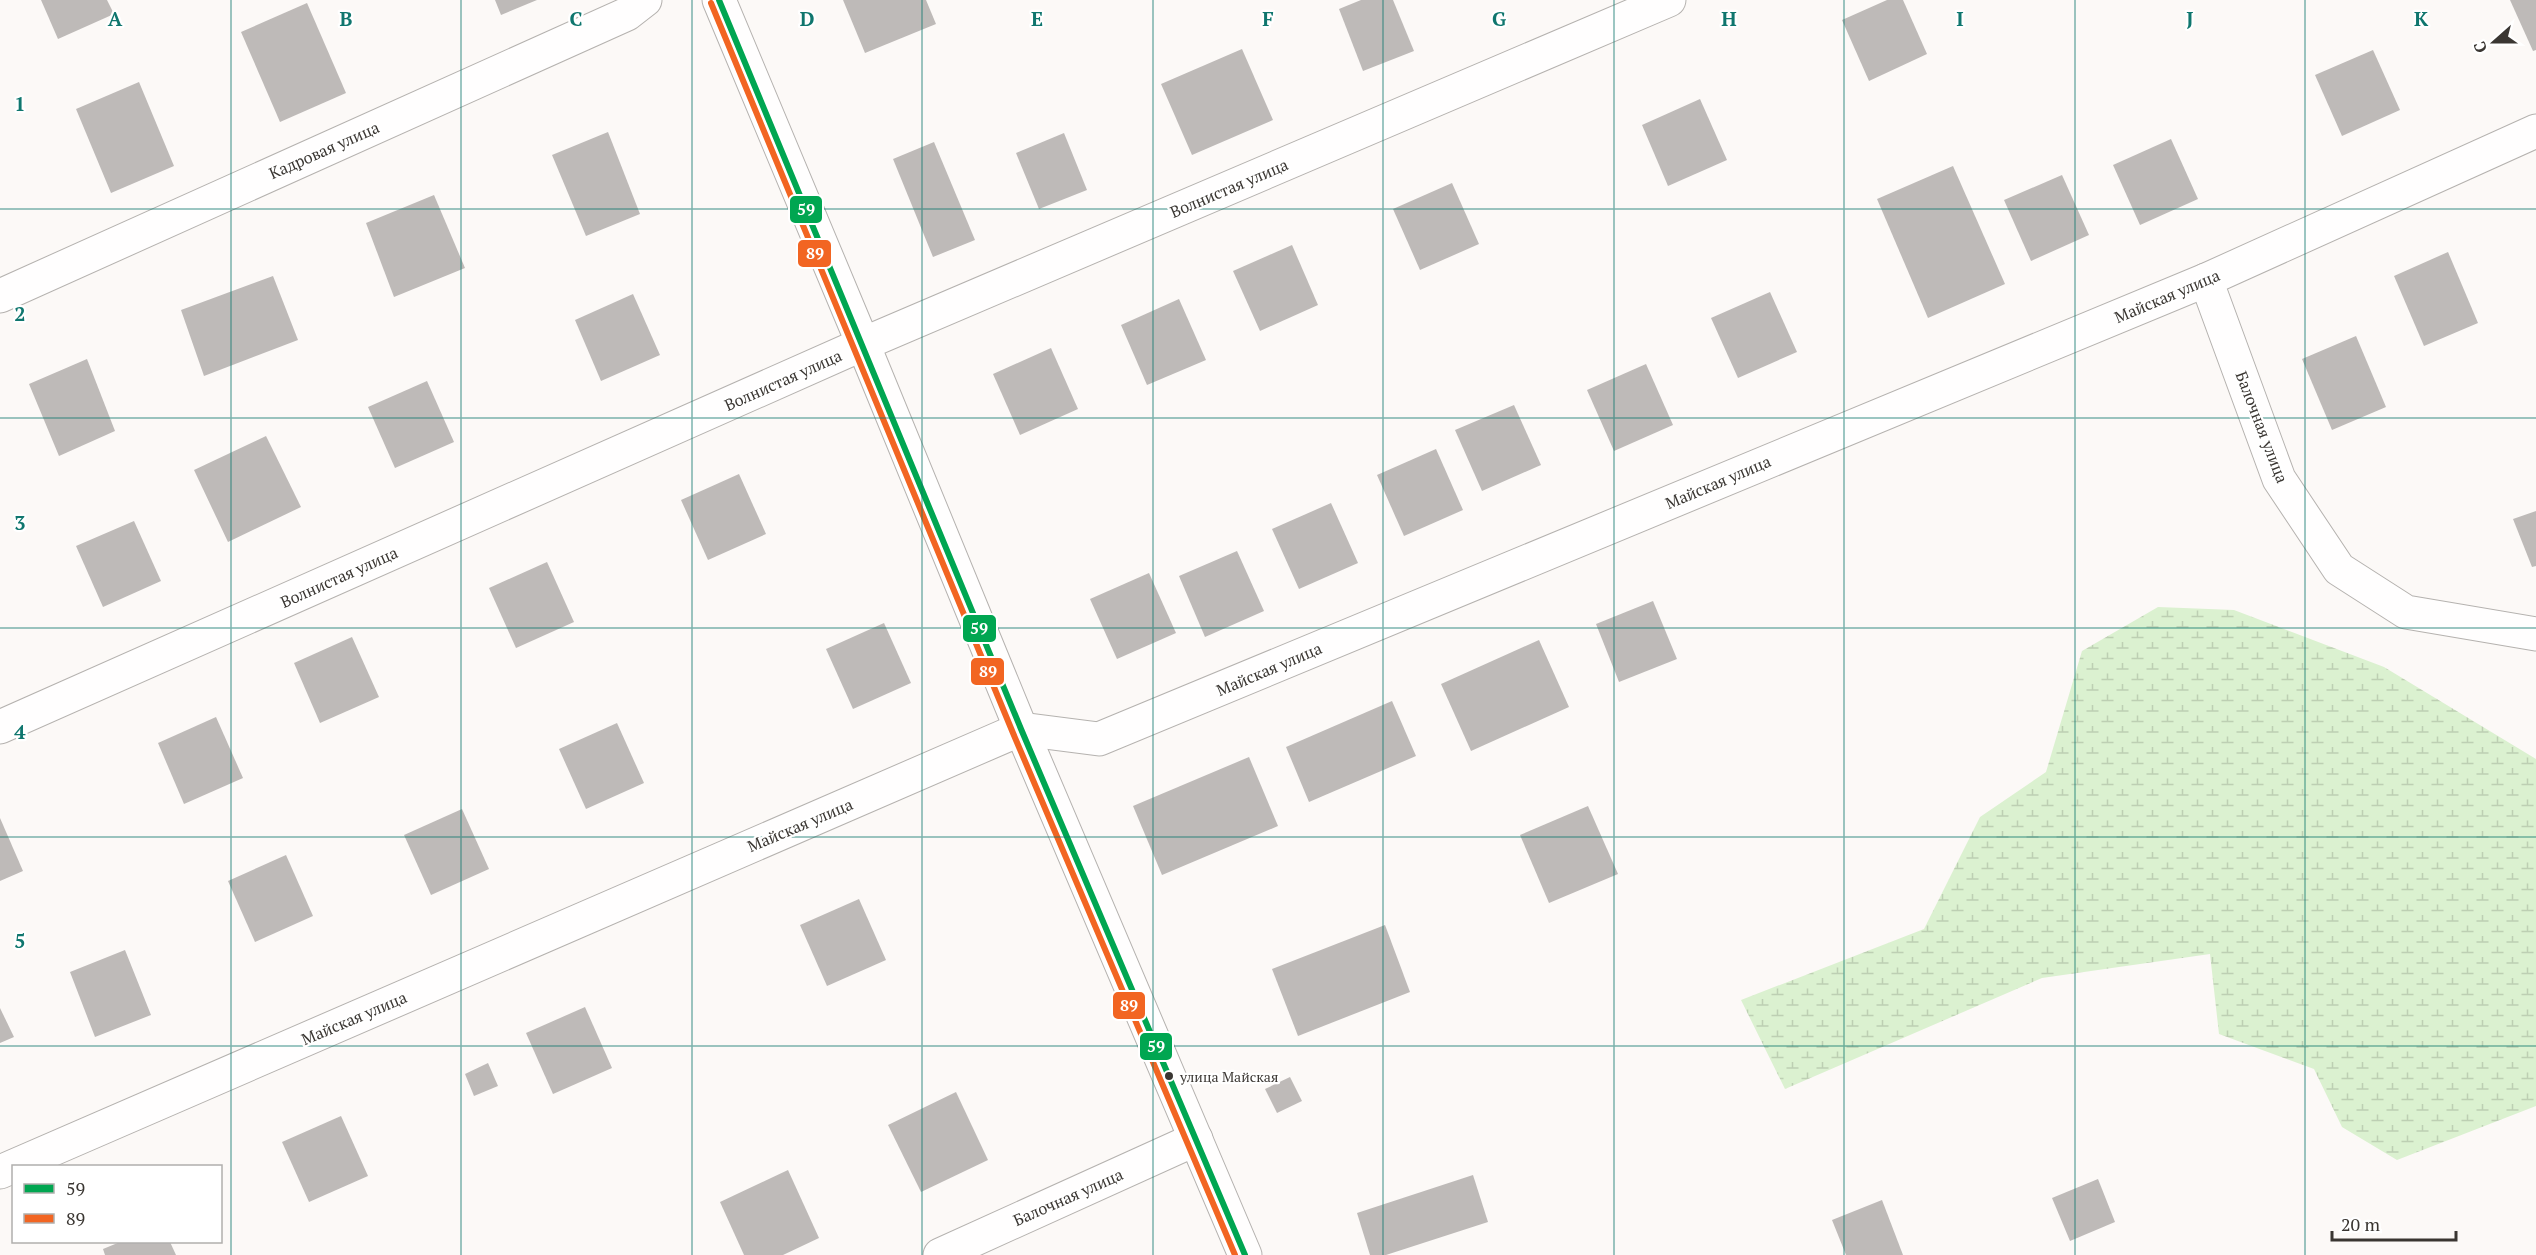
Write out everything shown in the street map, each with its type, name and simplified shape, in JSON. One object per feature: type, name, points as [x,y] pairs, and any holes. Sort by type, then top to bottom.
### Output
[{"type":"street","name":"Кадровая улица","points":[[0,296],[627,14],[645,0]]},
{"type":"street","points":[[719,0],[1021,729],[1245,1255]]},
{"type":"street","name":"Волнистая улица","points":[[0,728],[863,344],[1669,0]]},
{"type":"street","name":"Майская улица","points":[[16,1165],[1021,729],[1099,739],[2206,280],[2536,132]]},
{"type":"street","name":"Балочная улица","points":[[2206,280],[2279,479],[2339,569],[2406,612],[2536,634]]},
{"type":"street","name":"Балочная улица","points":[[940,1255],[1196,1139]]},
{"type":"green space","points":[[2158,607],[2234,610],[2384,667],[2536,759],[2536,1106],[2397,1160],[2342,1127],[2314,1069],[2219,1034],[2210,954],[2042,978],[1785,1089],[1741,1000],[1924,929],[1980,817],[2046,772],[2082,651]]},
{"type":"building","points":[[41,0],[107,0],[114,14],[58,39]]},
{"type":"building","points":[[495,0],[537,0],[501,15]]},
{"type":"building","points":[[843,0],[926,0],[936,24],[865,53]]},
{"type":"building","points":[[1361,0],[1393,0],[1414,51],[1363,71],[1339,9]]},
{"type":"building","points":[[1887,0],[1903,0],[1927,54],[1869,81],[1842,20]]},
{"type":"building","points":[[2510,0],[2536,0],[2536,50],[2533,51]]},
{"type":"building","points":[[307,3],[346,93],[280,122],[241,32]]},
{"type":"building","points":[[1242,49],[1273,120],[1192,155],[1161,84]]},
{"type":"building","points":[[2373,50],[2400,110],[2342,136],[2315,75]]},
{"type":"building","points":[[139,82],[174,166],[111,193],[76,109]]},
{"type":"building","points":[[1700,99],[1727,160],[1668,186],[1642,125]]},
{"type":"building","points":[[608,132],[640,214],[586,236],[552,155]]},
{"type":"building","points":[[1064,133],[1087,190],[1039,209],[1016,153]]},
{"type":"building","points":[[2171,139],[2198,199],[2140,225],[2113,165]]},
{"type":"building","points":[[934,142],[975,240],[933,257],[893,159]]},
{"type":"building","points":[[1953,166],[2005,284],[1928,318],[1877,199]]},
{"type":"building","points":[[2062,175],[2089,235],[2031,261],[2004,200]]},
{"type":"building","points":[[1452,183],[1479,244],[1420,270],[1393,209]]},
{"type":"building","points":[[434,195],[465,268],[394,297],[366,223]]},
{"type":"building","points":[[1292,245],[1318,305],[1260,331],[1233,271]]},
{"type":"building","points":[[2448,252],[2478,323],[2424,346],[2394,276]]},
{"type":"building","points":[[273,276],[298,340],[204,376],[181,310]]},
{"type":"building","points":[[1770,292],[1797,352],[1738,378],[1711,318]]},
{"type":"building","points":[[633,294],[660,355],[601,381],[575,320]]},
{"type":"building","points":[[1179,299],[1206,360],[1147,385],[1121,325]]},
{"type":"building","points":[[2356,336],[2386,407],[2332,430],[2302,359]]},
{"type":"building","points":[[1051,348],[1078,409],[1020,435],[993,374]]},
{"type":"building","points":[[87,359],[115,431],[59,456],[29,384]]},
{"type":"building","points":[[1646,364],[1673,425],[1614,451],[1587,390]]},
{"type":"building","points":[[427,381],[454,442],[395,468],[368,407]]},
{"type":"building","points":[[1514,405],[1541,465],[1482,491],[1455,430]]},
{"type":"building","points":[[266,436],[301,507],[228,542],[194,470]]},
{"type":"building","points":[[1436,449],[1463,510],[1404,536],[1377,475]]},
{"type":"building","points":[[739,474],[766,534],[708,560],[681,500]]},
{"type":"building","points":[[1331,503],[1358,563],[1299,589],[1272,529]]},
{"type":"building","points":[[2536,511],[2536,566],[2532,567],[2513,519]]},
{"type":"building","points":[[134,521],[161,581],[103,607],[76,546]]},
{"type":"building","points":[[1237,551],[1264,611],[1205,637],[1179,576]]},
{"type":"building","points":[[547,562],[574,622],[516,648],[489,588]]},
{"type":"building","points":[[1149,573],[1176,633],[1117,659],[1090,599]]},
{"type":"building","points":[[1653,601],[1677,659],[1619,682],[1596,624]]},
{"type":"building","points":[[884,623],[911,683],[853,709],[826,649]]},
{"type":"building","points":[[352,637],[379,697],[320,723],[294,663]]},
{"type":"building","points":[[1539,640],[1569,707],[1471,751],[1441,684]]},
{"type":"building","points":[[1392,701],[1416,756],[1309,802],[1286,747]]},
{"type":"building","points":[[216,717],[243,778],[184,804],[158,743]]},
{"type":"building","points":[[617,723],[644,783],[586,809],[559,749]]},
{"type":"building","points":[[1249,757],[1278,826],[1162,875],[1133,806]]},
{"type":"building","points":[[1588,806],[1618,874],[1549,903],[1520,835]]},
{"type":"building","points":[[462,809],[489,869],[431,895],[404,835]]},
{"type":"building","points":[[0,818],[23,871],[0,881]]},
{"type":"building","points":[[286,855],[313,916],[255,942],[228,881]]},
{"type":"building","points":[[859,899],[886,960],[827,986],[800,925]]},
{"type":"building","points":[[1385,925],[1410,992],[1298,1036],[1272,969]]},
{"type":"building","points":[[125,950],[151,1015],[95,1037],[70,972]]},
{"type":"building","points":[[585,1007],[612,1068],[553,1094],[526,1033]]},
{"type":"building","points":[[0,1008],[14,1037],[0,1043]]},
{"type":"building","points":[[488,1063],[498,1086],[474,1096],[465,1074]]},
{"type":"building","points":[[1290,1077],[1302,1101],[1277,1113],[1265,1089]]},
{"type":"building","points":[[956,1092],[988,1160],[921,1192],[888,1125]]},
{"type":"building","points":[[341,1116],[368,1176],[309,1202],[282,1142]]},
{"type":"building","points":[[788,1170],[819,1238],[783,1255],[744,1255],[720,1202]]},
{"type":"building","points":[[1473,1175],[1488,1222],[1386,1255],[1370,1255],[1357,1213]]},
{"type":"building","points":[[2098,1179],[2115,1222],[2070,1241],[2052,1198]]},
{"type":"building","points":[[1882,1200],[1903,1255],[1846,1255],[1832,1220]]},
{"type":"building","points":[[118,1243],[170,1243],[176,1255],[105,1255],[103,1249]]},
{"type":"transit line","name":"59","points":[[719,0],[1021,729],[1245,1255]]},
{"type":"transit line","name":"89","points":[[711,3],[1013,733],[1235,1255]]},
{"type":"place","name":"улица Майская","points":[[1169,1076]]}]
